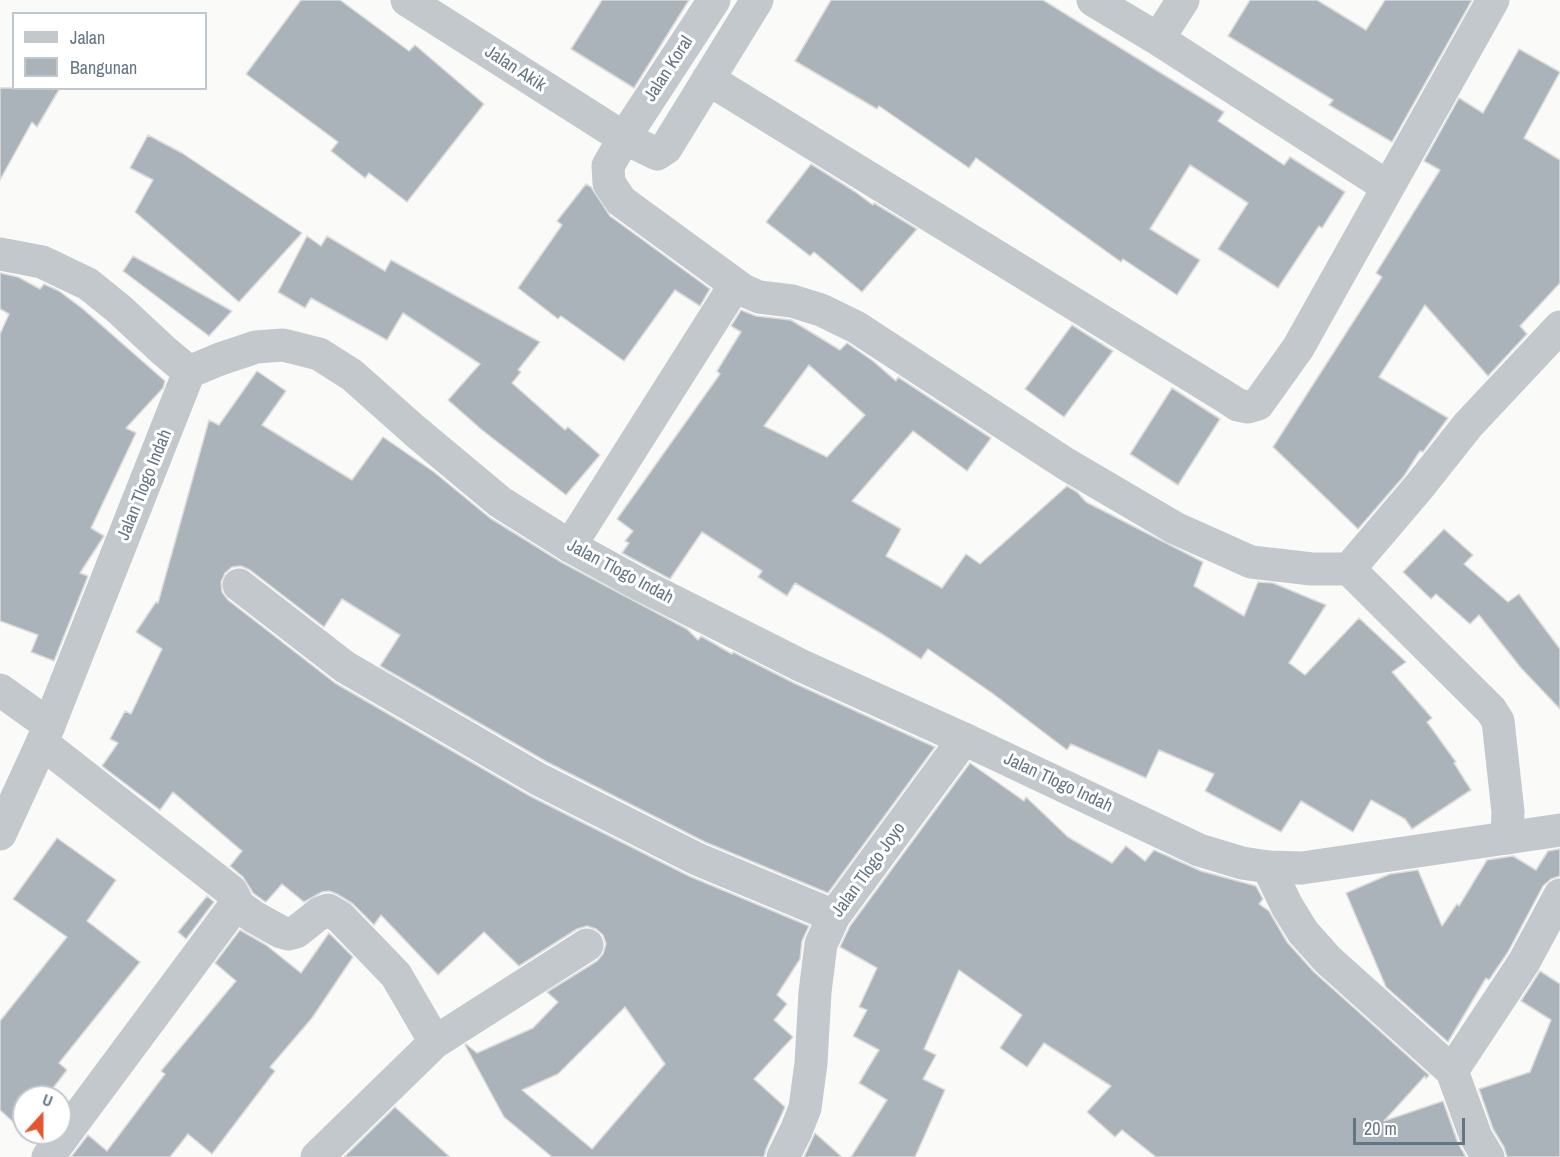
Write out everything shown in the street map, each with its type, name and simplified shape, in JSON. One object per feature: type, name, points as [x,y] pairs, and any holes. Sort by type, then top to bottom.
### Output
[{"type":"street","name":"Jalan Akik","points":[[407,0],[624,138],[657,154],[666,148],[708,79]]},
{"type":"street","name":"Jalan Koral","points":[[714,0],[608,166],[609,183],[621,201],[743,290],[759,297],[792,301],[822,310],[856,327],[1066,464],[1175,528],[1251,562],[1312,569],[1349,569]]},
{"type":"street","points":[[757,0],[708,79],[1238,405],[1248,407],[1258,404],[1298,348],[1493,0]]},
{"type":"street","points":[[1158,39],[1183,0]]},
{"type":"street","points":[[1105,3],[1388,187]]},
{"type":"street","points":[[0,254],[42,262],[88,284],[189,372]]},
{"type":"street","points":[[570,546],[735,285]]},
{"type":"street","points":[[1507,838],[1508,812],[1498,721],[1491,710],[1349,569],[1468,425],[1560,327]]},
{"type":"street","name":"Jalan Tlogo Indah","points":[[0,834],[46,734],[189,372],[255,347],[283,345],[319,354],[352,375],[500,502],[570,546],[641,585],[802,666],[964,739],[1199,850],[1242,863],[1268,867],[1302,868],[1560,830]]},
{"type":"street","points":[[239,585],[345,667],[538,779],[697,859],[834,916]]},
{"type":"street","points":[[0,690],[46,734],[231,891],[236,900],[236,904],[48,1157]]},
{"type":"street","name":"Jalan Tlogo Joyo","points":[[783,1157],[805,1108],[818,966],[822,944],[834,916],[964,739]]},
{"type":"street","points":[[1268,867],[1303,932],[1328,960],[1452,1071],[1469,1112],[1476,1137],[1488,1157]]},
{"type":"street","points":[[1452,1071],[1524,962],[1560,895]]},
{"type":"street","points":[[236,904],[288,934],[296,932],[320,913],[328,910],[340,917],[396,975],[435,1042]]},
{"type":"street","points":[[317,1157],[435,1042],[587,945]]},
{"type":"building","points":[[301,0],[340,0],[409,51],[415,45],[484,104],[407,202],[369,173],[365,178],[331,151],[338,142],[246,74]]},
{"type":"building","points":[[602,0],[689,0],[634,88],[571,49]]},
{"type":"building","points":[[831,0],[1043,0],[1224,112],[1218,121],[1284,165],[1290,157],[1345,192],[1322,228],[1319,226],[1278,288],[1218,249],[1248,203],[1190,165],[1150,229],[1200,260],[1177,295],[1123,259],[1121,262],[976,158],[969,168],[879,106],[877,109],[795,61]]},
{"type":"building","points":[[1250,0],[1317,0],[1366,30],[1385,0],[1472,0],[1392,142],[1329,105],[1333,100],[1228,36]]},
{"type":"building","points":[[1519,49],[1560,72],[1524,138],[1560,160],[1560,283],[1520,326],[1527,334],[1488,376],[1425,305],[1379,377],[1448,418],[1423,452],[1420,451],[1404,476],[1358,529],[1273,447],[1382,277],[1376,273],[1440,170],[1424,161],[1459,98],[1483,113]]},
{"type":"building","points":[[0,88],[59,90],[37,127],[32,122],[0,180]]},
{"type":"building","points":[[148,135],[182,153],[302,233],[239,302],[135,212],[153,180],[130,168]]},
{"type":"building","points":[[811,164],[873,205],[874,203],[917,229],[862,292],[814,252],[810,256],[766,222]]},
{"type":"building","points":[[586,184],[591,187],[610,216],[710,289],[700,306],[675,290],[624,361],[561,316],[558,319],[518,288],[562,225],[557,221]]},
{"type":"building","points":[[307,236],[321,246],[327,236],[385,271],[391,260],[540,342],[518,370],[521,372],[512,383],[565,430],[568,427],[600,455],[566,495],[482,430],[448,400],[480,364],[403,313],[387,340],[311,298],[305,308],[278,292]]},
{"type":"building","points":[[133,256],[232,311],[209,336],[123,271]]},
{"type":"building","points":[[0,273],[18,277],[40,289],[44,284],[59,291],[83,309],[165,381],[163,388],[126,428],[136,433],[91,528],[104,536],[80,573],[88,576],[54,661],[31,652],[38,635],[0,621],[0,334],[9,314],[0,309]]},
{"type":"building","points":[[741,310],[756,316],[791,320],[840,350],[847,343],[896,381],[898,377],[991,438],[967,471],[913,431],[852,501],[901,529],[886,556],[942,588],[966,554],[980,564],[1067,486],[1077,492],[1086,502],[1203,562],[1194,586],[1244,616],[1258,582],[1273,583],[1326,605],[1289,663],[1305,675],[1359,618],[1406,662],[1392,672],[1432,718],[1427,722],[1456,762],[1454,763],[1471,790],[1412,829],[1405,819],[1371,800],[1353,832],[1301,801],[1281,832],[1205,791],[1214,774],[1159,750],[1146,778],[1071,744],[1067,750],[992,693],[928,649],[921,659],[795,583],[787,596],[758,577],[762,571],[702,532],[670,579],[622,553],[629,543],[625,541],[633,531],[617,519],[720,374],[717,371],[741,332],[731,326]],"holes":[[[809,365],[865,415],[827,457],[764,426]]]},
{"type":"building","points":[[1072,325],[1113,351],[1064,417],[1025,389]]},
{"type":"building","points":[[257,371],[286,391],[262,425],[352,480],[383,437],[434,472],[490,518],[561,562],[687,629],[698,640],[701,636],[732,654],[733,652],[794,683],[935,747],[828,893],[705,842],[547,762],[380,666],[400,635],[342,599],[324,627],[250,570],[241,566],[232,567],[225,573],[221,582],[222,592],[228,600],[335,683],[530,796],[689,876],[809,926],[802,941],[800,959],[777,995],[787,1004],[774,1020],[793,1037],[754,1079],[785,1107],[764,1157],[552,1157],[504,1117],[465,1045],[477,1053],[533,1028],[558,1002],[547,992],[597,961],[603,954],[606,944],[603,935],[596,929],[587,926],[577,929],[519,966],[484,932],[438,975],[381,915],[374,925],[353,904],[337,894],[329,891],[322,892],[304,902],[282,884],[266,902],[264,901],[253,893],[243,877],[230,866],[242,851],[173,792],[160,810],[102,766],[118,743],[110,739],[125,711],[131,714],[162,649],[136,632],[156,602],[158,603],[209,420],[219,425]],"holes":[[[625,1007],[665,1064],[592,1149],[522,1090],[558,1074]]]},
{"type":"building","points":[[1172,388],[1220,419],[1178,485],[1130,454]]},
{"type":"building","points":[[1444,529],[1473,555],[1464,564],[1508,602],[1519,594],[1560,649],[1560,709],[1521,668],[1479,615],[1470,624],[1436,594],[1431,599],[1403,572]]},
{"type":"building","points":[[970,763],[1024,801],[1026,797],[1068,837],[1112,863],[1126,846],[1145,861],[1154,850],[1201,871],[1256,886],[1263,899],[1259,904],[1269,911],[1287,942],[1314,972],[1429,1075],[1426,1079],[1425,1076],[1384,1121],[1443,1101],[1458,1143],[1466,1157],[1156,1157],[1122,1130],[1115,1137],[1087,1112],[1111,1086],[1044,1043],[1027,1067],[1000,1048],[1022,1015],[959,970],[924,1049],[936,1055],[923,1079],[945,1090],[915,1157],[851,1157],[887,1100],[859,1083],[879,1050],[853,1036],[867,1010],[859,1007],[877,968],[840,947],[850,926]]},
{"type":"building","points":[[57,838],[116,880],[87,921],[140,962],[59,1063],[67,1070],[55,1085],[12,1085],[12,1121],[0,1110],[0,1021],[67,937],[13,899]]},
{"type":"building","points":[[1560,849],[1560,876],[1551,879],[1543,886],[1508,952],[1489,980],[1486,978],[1448,1042],[1386,987],[1346,893],[1390,874],[1418,870],[1442,926],[1457,904],[1459,906],[1487,860],[1513,856],[1536,870],[1548,851]]},
{"type":"building","points":[[207,896],[214,902],[186,939],[178,932]]},
{"type":"building","points":[[240,930],[266,945],[301,973],[329,933],[353,957],[312,1018],[270,1067],[275,1071],[212,1154],[188,1134],[170,1157],[71,1157],[88,1135],[107,1151],[165,1074],[161,1071],[236,981],[215,963]]},
{"type":"building","points":[[1540,971],[1560,984],[1560,1157],[1507,1157],[1493,1129],[1479,1089],[1530,1072],[1551,1020],[1521,1001]]},
{"type":"building","points":[[395,1107],[450,1157],[344,1157]]},
{"type":"building","points":[[815,1133],[842,1157],[804,1157]]}]
